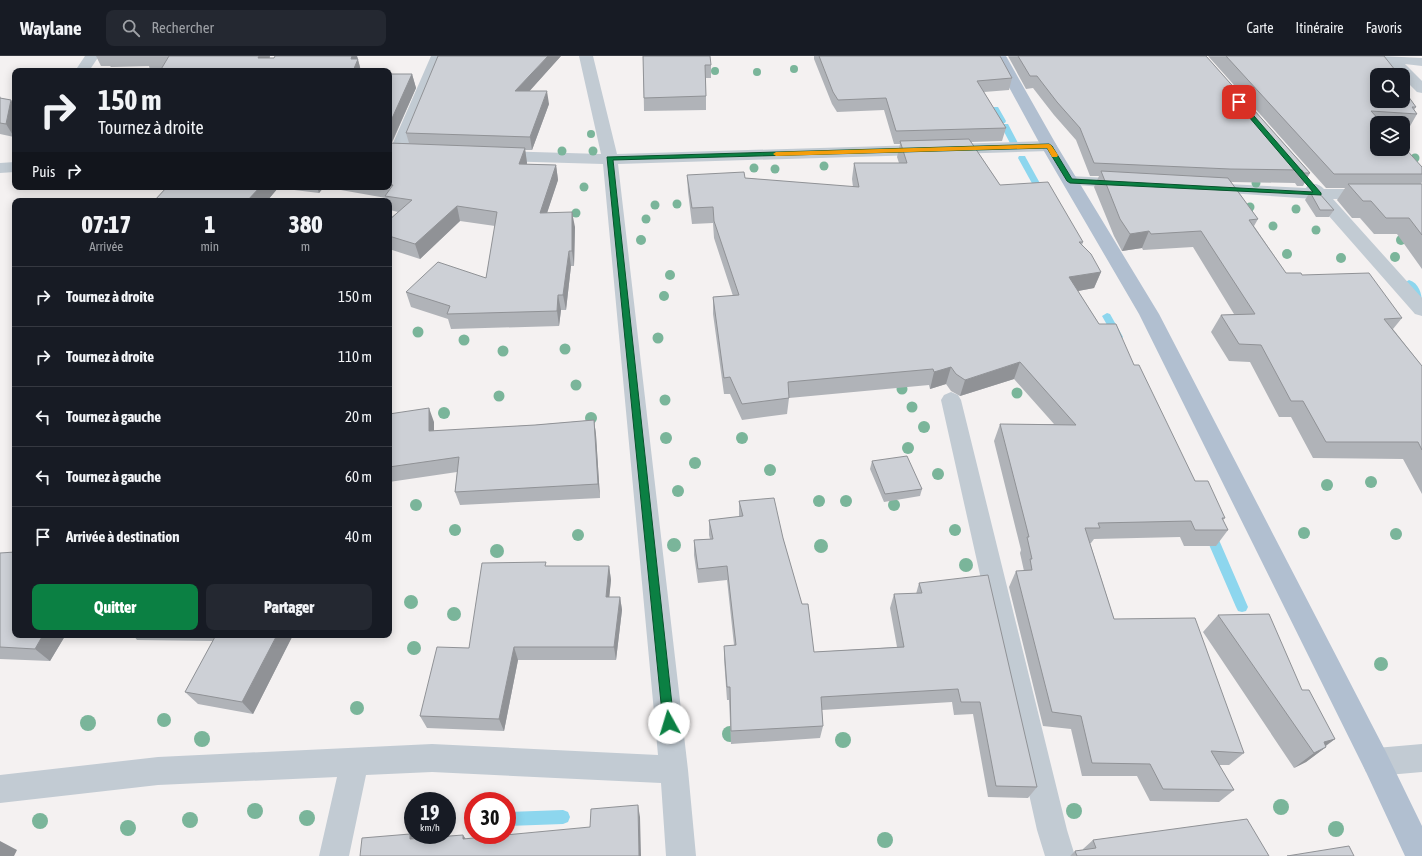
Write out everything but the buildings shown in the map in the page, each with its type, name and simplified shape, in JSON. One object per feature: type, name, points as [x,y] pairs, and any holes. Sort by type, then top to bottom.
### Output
[{"type":"main road","points":[[999,56],[1049,146],[1149,314],[1376,762],[1421,856]]},
{"type":"street","points":[[84,68],[92,56]]},
{"type":"street","points":[[400,151],[438,56]]},
{"type":"street","points":[[586,56],[610,159],[674,770],[681,856]]},
{"type":"street","points":[[1390,58],[1422,62]]},
{"type":"street","points":[[1390,58],[1422,89]]},
{"type":"street","points":[[485,156],[610,159],[1049,146]]},
{"type":"street","points":[[0,168],[12,166]]},
{"type":"street","points":[[1303,176],[1422,310]]},
{"type":"street","points":[[1070,181],[1140,185]]},
{"type":"street","points":[[1194,188],[1319,194],[1422,194]]},
{"type":"street","points":[[951,400],[1052,830],[1060,856]]},
{"type":"street","points":[[0,789],[158,771],[432,758],[674,770]]},
{"type":"street","points":[[1376,762],[1422,758]]},
{"type":"street","points":[[334,856],[354,762]]},
{"type":"waterway","points":[[995,109],[1002,121]]},
{"type":"waterway","points":[[1005,126],[1014,143]]},
{"type":"waterway","points":[[1022,158],[1043,196]]},
{"type":"waterway","points":[[1409,283],[1422,300]]},
{"type":"waterway","points":[[1107,316],[1118,337]]},
{"type":"waterway","points":[[1210,533],[1242,607]]},
{"type":"waterway","points":[[516,819],[563,817]]},
{"type":"slow traffic","points":[[776,154],[1049,146],[1054,155]]},
{"type":"route","points":[[669,723],[610,159],[1049,146],[1070,181],[1319,194],[1239,102]]}]
